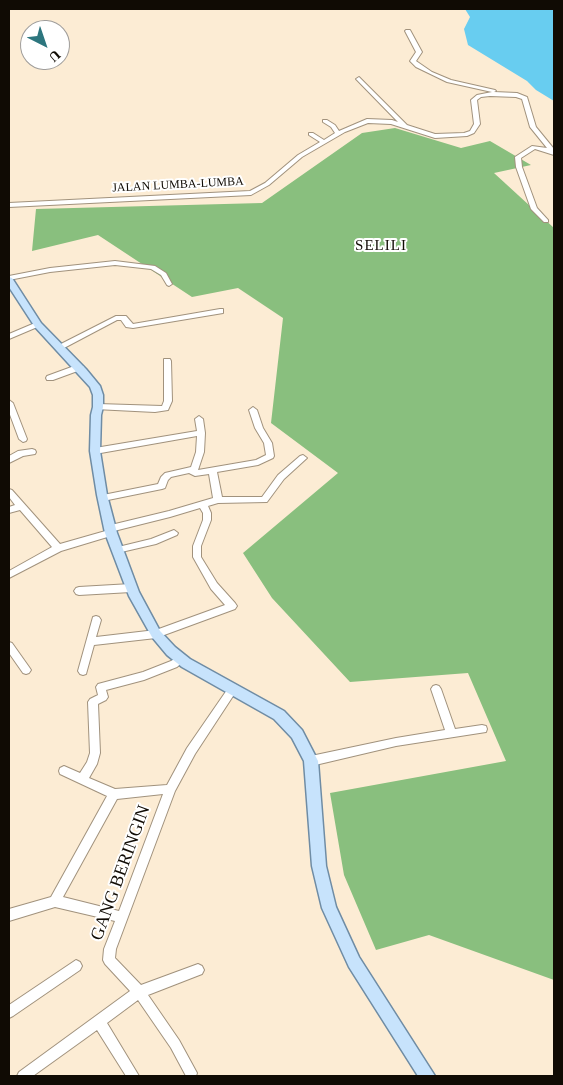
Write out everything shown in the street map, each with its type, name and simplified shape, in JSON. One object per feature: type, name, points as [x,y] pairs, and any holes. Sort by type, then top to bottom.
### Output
[{"type":"main road","points":[[9,279],[38,325],[61,346],[95,386],[98,396],[95,451],[111,531],[131,588],[156,634],[181,659],[232,690],[280,715],[297,734],[311,761],[319,866],[329,908],[354,962],[425,1076]]},
{"type":"street","points":[[408,31],[419,52],[413,62],[418,66],[445,80],[501,94]]},
{"type":"street","points":[[359,80],[407,128]]},
{"type":"street","name":"JALAN LUMBA-LUMBA","points":[[9,205],[252,193],[267,184],[300,156],[358,124],[374,120],[392,122],[435,136],[464,135],[472,132],[477,124],[473,103],[476,98],[484,95],[517,95],[525,98],[533,127],[553,152]]},
{"type":"street","points":[[325,121],[338,134]]},
{"type":"street","points":[[311,134],[324,142]]},
{"type":"street","points":[[546,221],[534,209],[519,167],[518,157],[534,147],[553,152]]},
{"type":"street","points":[[9,279],[50,270],[115,263],[153,266],[164,274],[169,284]]},
{"type":"street","points":[[61,346],[116,318],[123,318],[129,325],[133,326],[220,311]]},
{"type":"street","points":[[9,337],[38,325]]},
{"type":"street","points":[[98,407],[155,410],[165,408],[168,401],[167,361]]},
{"type":"street","points":[[50,378],[80,367]]},
{"type":"street","points":[[9,403],[23,439]]},
{"type":"street","points":[[198,419],[201,433],[200,452],[192,472],[195,473],[258,462],[270,456],[268,443],[259,428],[253,410]]},
{"type":"street","points":[[95,451],[201,433]]},
{"type":"street","points":[[9,460],[21,453],[32,452]]},
{"type":"street","points":[[9,575],[58,548],[111,531],[218,500],[264,500],[281,477],[303,458]]},
{"type":"street","points":[[103,498],[162,486],[165,477],[194,468]]},
{"type":"street","points":[[213,471],[218,500]]},
{"type":"street","points":[[9,492],[58,548]]},
{"type":"street","points":[[90,642],[156,634],[232,606],[214,586],[198,557],[197,546],[207,520],[207,513],[203,504]]},
{"type":"street","points":[[9,510],[21,506]]},
{"type":"street","points":[[117,550],[153,542],[174,533]]},
{"type":"street","points":[[79,590],[131,588]]},
{"type":"street","points":[[83,670],[96,620]]},
{"type":"street","points":[[9,646],[26,670]]},
{"type":"street","points":[[82,780],[92,764],[95,753],[92,702],[102,697],[101,687],[152,674],[181,659]]},
{"type":"street","points":[[436,689],[451,733]]},
{"type":"street","name":"GANG BERINGIN","points":[[139,992],[109,960],[110,949],[170,789],[191,751],[232,690]]},
{"type":"street","points":[[311,761],[396,742],[482,729]]},
{"type":"street","points":[[64,771],[114,794],[170,789]]},
{"type":"street","points":[[55,901],[114,794]]},
{"type":"street","points":[[9,915],[55,901],[122,917]]},
{"type":"street","points":[[9,1012],[76,966]]},
{"type":"street","points":[[23,1076],[139,992],[198,970]]},
{"type":"street","points":[[139,992],[175,1044],[191,1073]]},
{"type":"street","points":[[99,1022],[133,1076]]},
{"type":"green space","points":[[395,128],[461,148],[490,141],[531,165],[494,173],[554,228],[554,980],[429,935],[376,950],[344,875],[330,793],[506,761],[468,673],[350,682],[272,598],[243,553],[338,473],[271,423],[283,318],[238,288],[192,297],[98,235],[32,251],[36,209],[262,203],[362,133]]},
{"type":"water","points":[[465,9],[554,9],[554,101],[536,90],[527,81],[468,45],[464,29],[470,17]]},
{"type":"district","name":"SELILI","points":[[381,246]]}]
